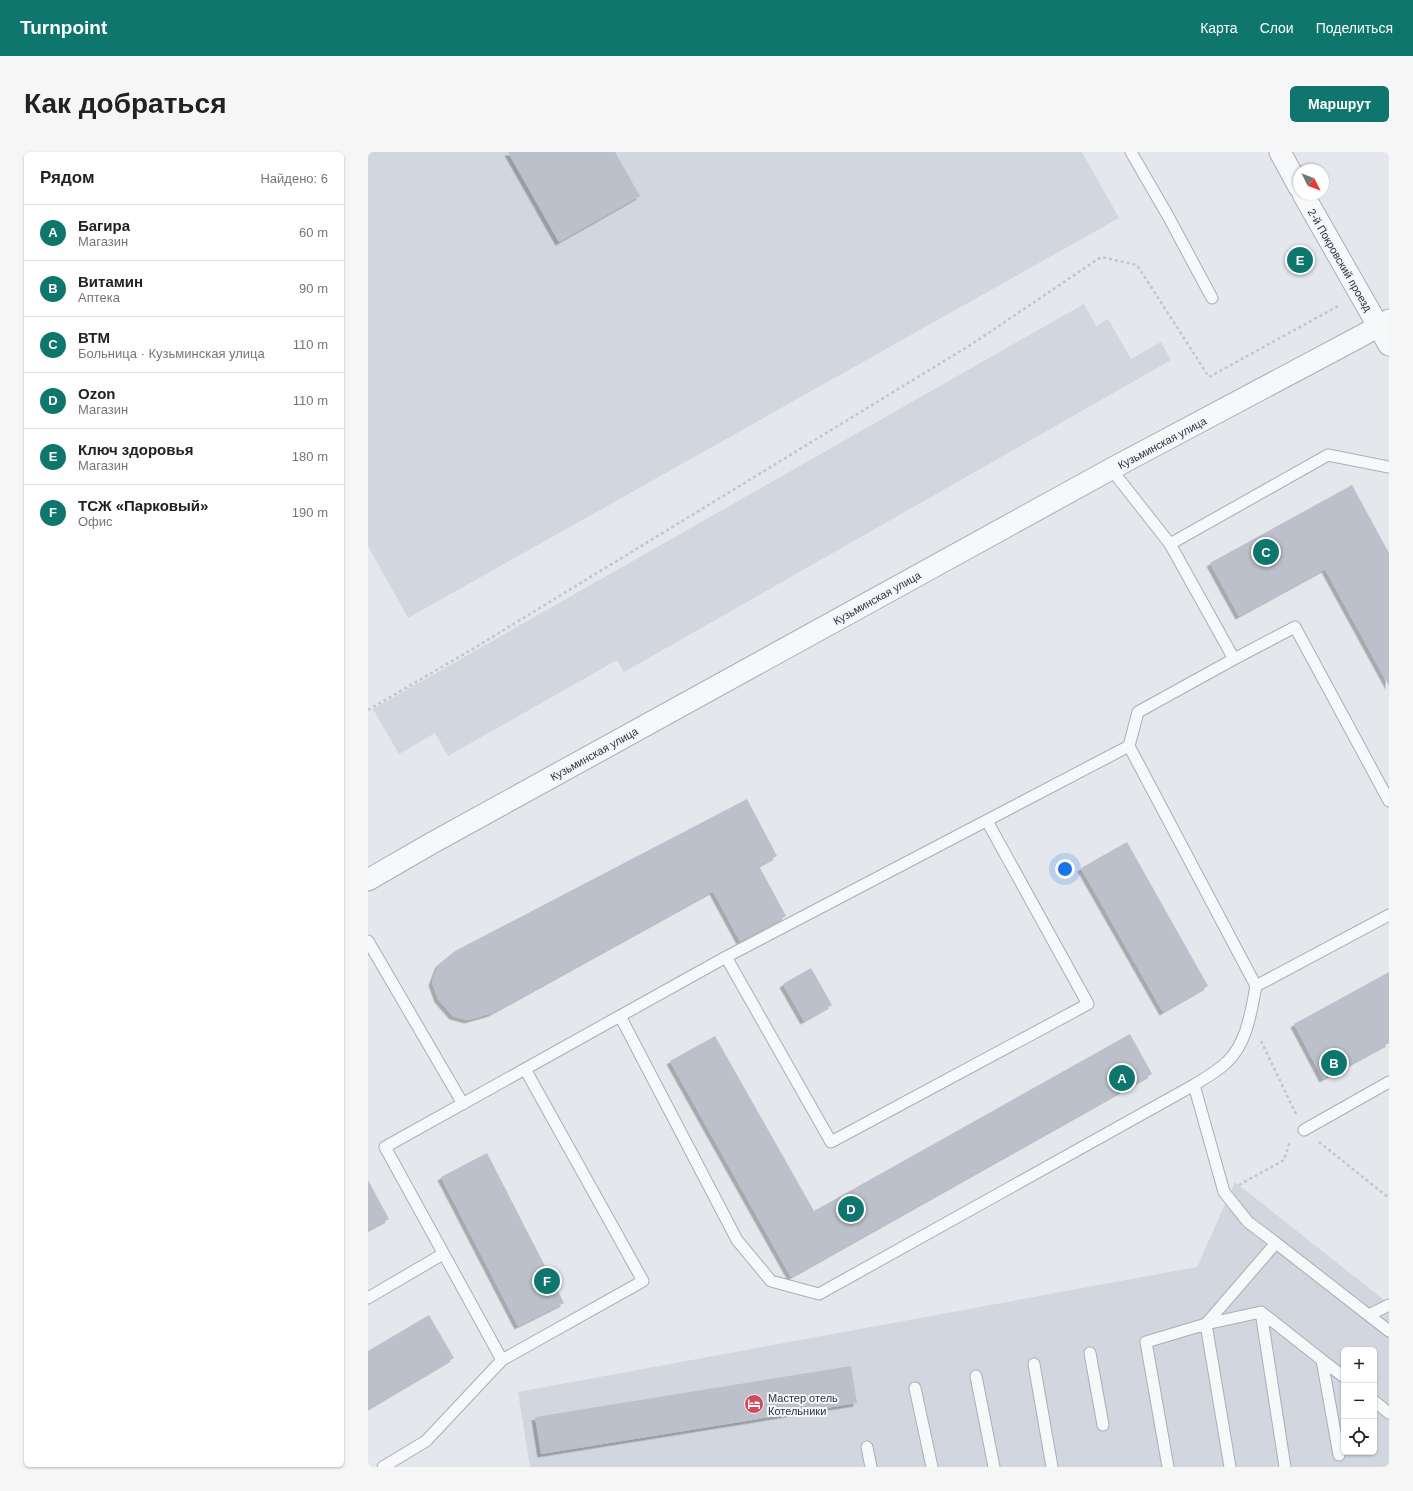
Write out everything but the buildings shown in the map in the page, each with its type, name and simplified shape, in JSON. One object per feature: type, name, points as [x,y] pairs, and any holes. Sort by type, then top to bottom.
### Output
[{"type":"street","points":[[1280,152],[1293,176]]},
{"type":"street","name":"2-й Покровский проезд","points":[[1307,200],[1383,323],[1389,345]]},
{"type":"street","name":"Кузьминская улица","points":[[368,880],[432,842],[1111,469],[1383,323]]},
{"type":"lane","points":[[1131,152],[1168,216],[1212,298]]},
{"type":"lane","points":[[1170,544],[1328,455],[1389,467]]},
{"type":"lane","points":[[1111,469],[1170,544],[1234,659]]},
{"type":"lane","points":[[620,1016],[737,1240],[771,1281],[819,1294],[1194,1085],[1227,1062],[1242,1042],[1250,1017],[1256,986],[1129,746],[1138,712],[1295,627],[1389,801]]},
{"type":"lane","points":[[502,1360],[385,1147],[726,957],[1129,746]]},
{"type":"lane","points":[[726,957],[831,1142],[1088,1004],[987,821]]},
{"type":"lane","points":[[1256,986],[1389,915]]},
{"type":"lane","points":[[368,941],[462,1104]]},
{"type":"lane","points":[[383,1467],[426,1441],[502,1360],[643,1281],[525,1069]]},
{"type":"lane","points":[[1304,1130],[1389,1082]]},
{"type":"lane","points":[[1194,1085],[1224,1192],[1248,1222],[1389,1331]]},
{"type":"lane","points":[[1206,1324],[1276,1244]]},
{"type":"lane","points":[[368,1298],[443,1254]]},
{"type":"lane","points":[[1369,1315],[1389,1305]]},
{"type":"lane","points":[[1168,1467],[1146,1342],[1206,1324],[1261,1312]]},
{"type":"lane","points":[[1261,1312],[1341,1375]]},
{"type":"lane","points":[[1261,1312],[1285,1467]]},
{"type":"lane","points":[[1206,1324],[1230,1467]]},
{"type":"lane","points":[[1090,1353],[1103,1426]]},
{"type":"lane","points":[[1322,1360],[1339,1455]]},
{"type":"lane","points":[[1034,1364],[1052,1467]]},
{"type":"lane","points":[[976,1376],[994,1467]]},
{"type":"lane","points":[[915,1388],[932,1467]]},
{"type":"lane","points":[[1377,1403],[1389,1413]]},
{"type":"lane","points":[[867,1447],[871,1467]]},
{"type":"path","points":[[368,710],[477,646],[965,348],[1101,257],[1137,265],[1209,378],[1342,304]]},
{"type":"path","points":[[1234,1188],[1284,1160],[1291,1137],[1304,1130]]},
{"type":"shaded area","points":[[368,152],[1082,152],[1119,218],[408,618],[368,546]]},
{"type":"shaded area","points":[[1084,304],[1096,326],[1108,319],[1131,359],[1161,342],[1171,360],[624,672],[617,660],[448,756],[435,733],[399,754],[373,709]]},
{"type":"shaded area","points":[[1235,1182],[1389,1304],[1389,1467],[530,1467],[518,1392],[1197,1267]]},
{"type":"place","name":"Ключ здоровья","points":[[1300,260]]},
{"type":"place","name":"ВТМ","points":[[1266,552]]},
{"type":"place","name":"Витамин","points":[[1334,1063]]},
{"type":"place","name":"Багира","points":[[1122,1078]]},
{"type":"place","name":"Ozon","points":[[851,1209]]},
{"type":"place","name":"ТСЖ «Парковый»","points":[[547,1281]]},
{"type":"place","name":"Мастер отель Котельники","points":[[754,1404]]}]
